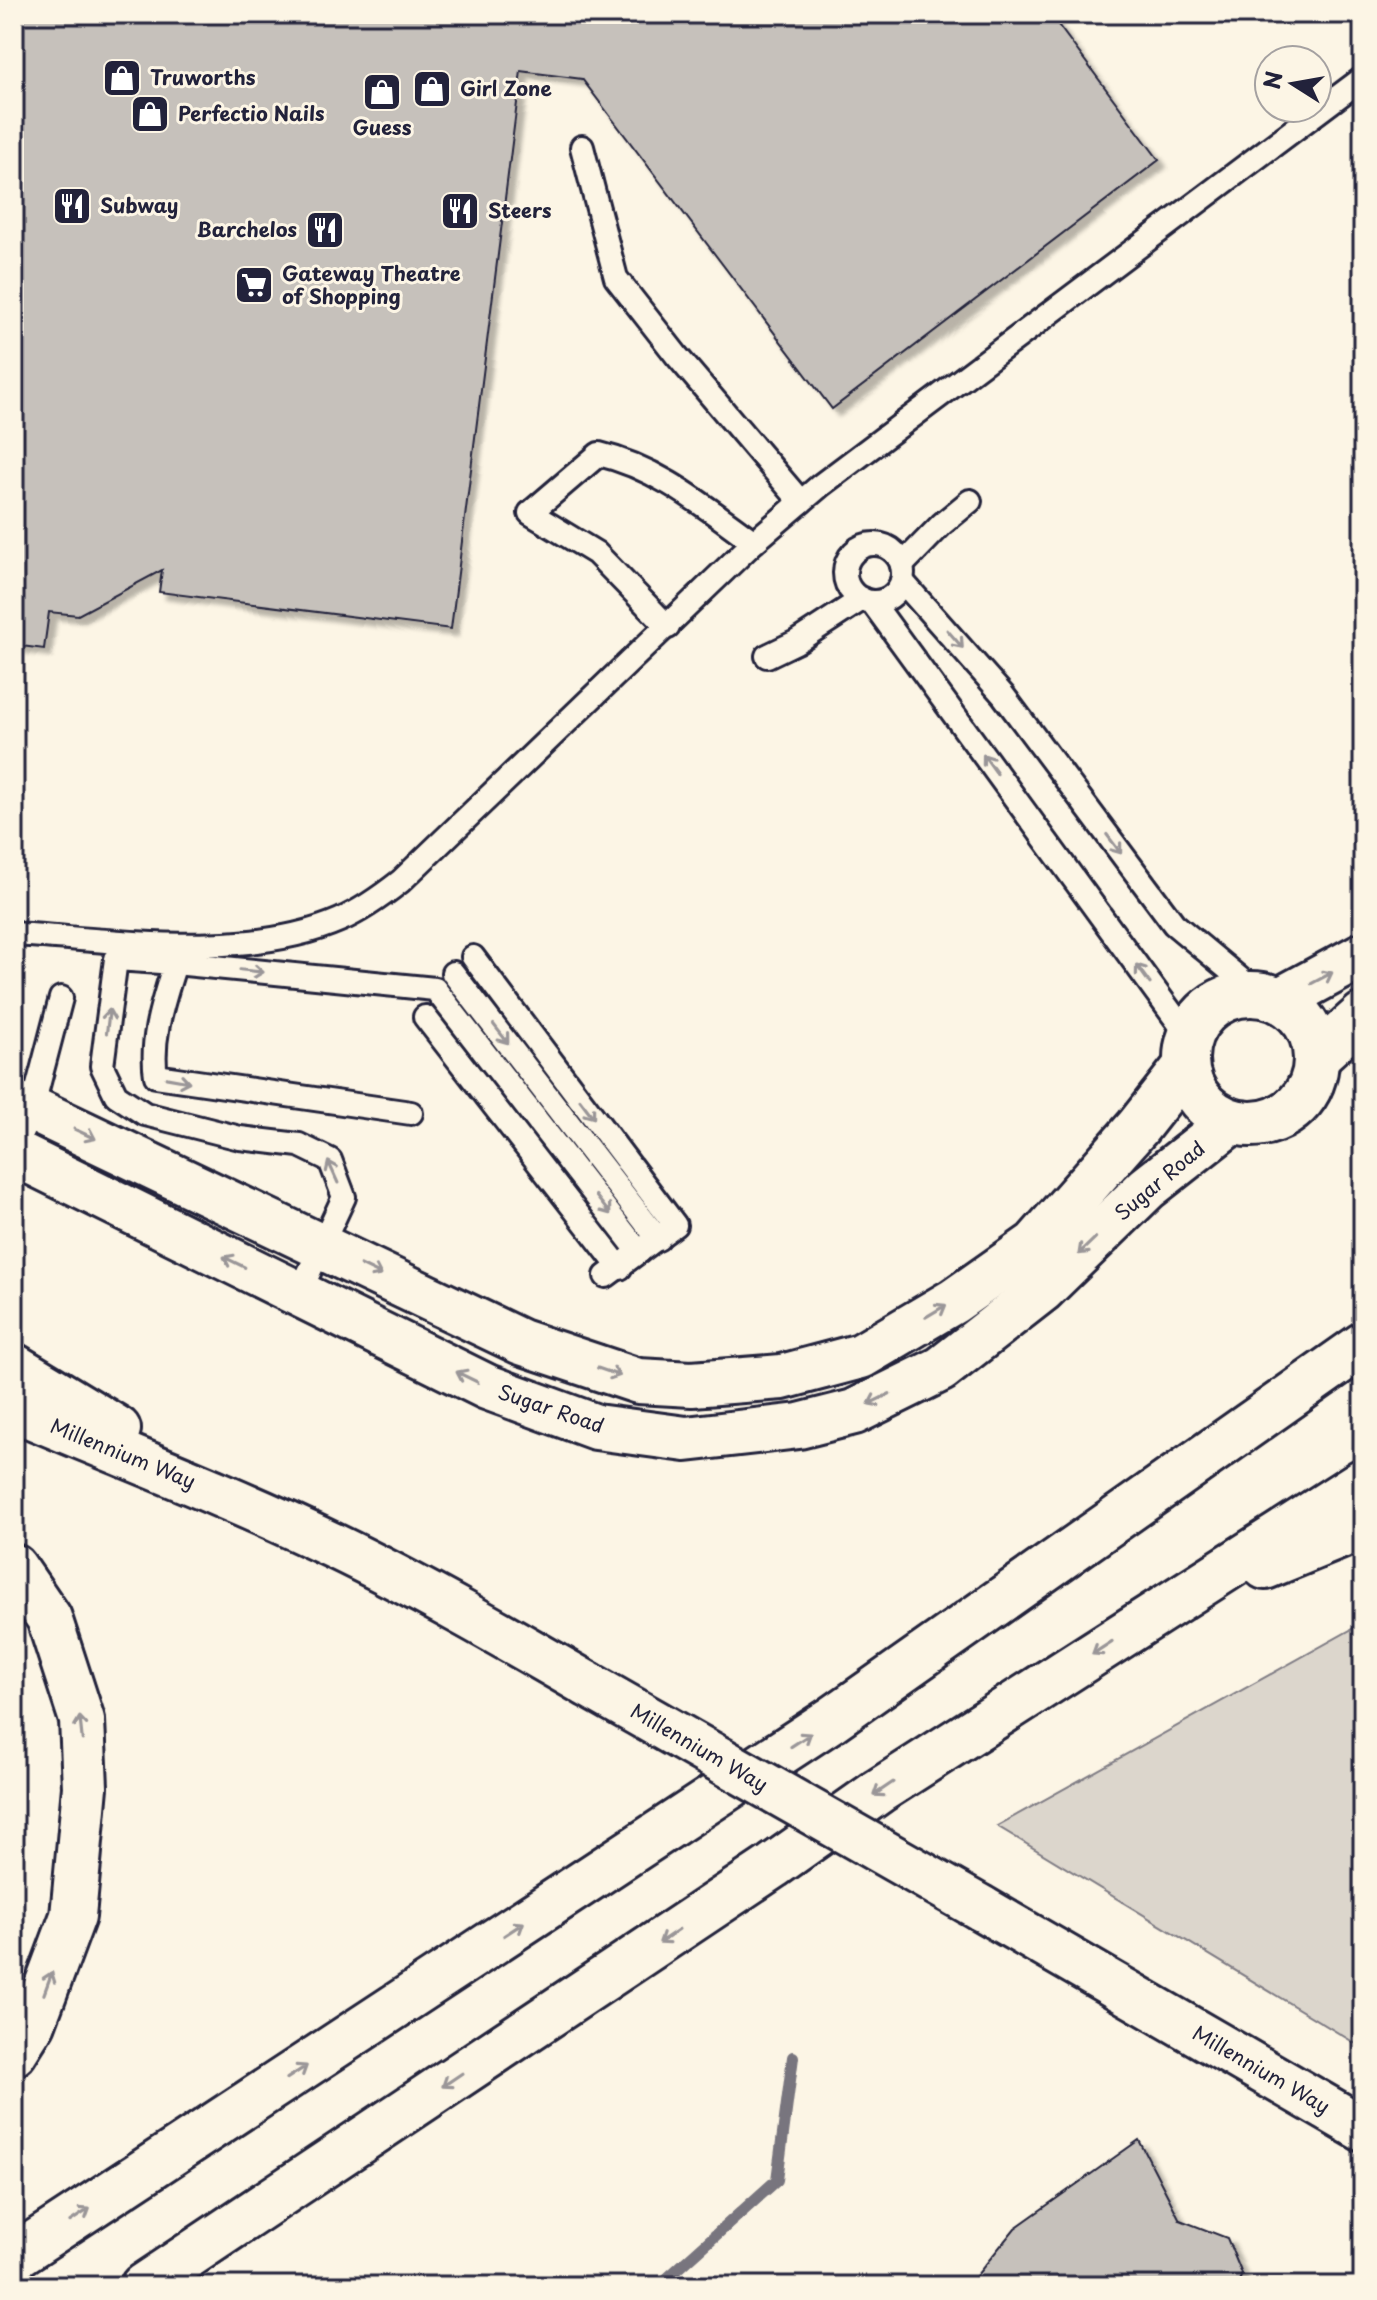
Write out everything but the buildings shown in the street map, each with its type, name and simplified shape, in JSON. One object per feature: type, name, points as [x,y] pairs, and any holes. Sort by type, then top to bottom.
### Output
[{"type":"main road","points":[[23,1106],[521,1342],[638,1381],[692,1384],[782,1377],[861,1356],[954,1301],[1035,1244],[1138,1127],[1188,1052],[1205,1012],[1229,997],[1269,997],[1363,955]]},
{"type":"main road","points":[[1188,1052],[1191,1085],[1200,1101],[1231,1122],[1250,1125],[1275,1120],[1298,1105],[1312,1083],[1316,1057],[1313,1039],[1306,1023],[1295,1010],[1269,997]]},
{"type":"main road","points":[[1316,1057],[1363,1015]]},
{"type":"main road","name":"Sugar Road","points":[[14,1151],[487,1387],[596,1427],[686,1439],[799,1426],[854,1412],[941,1369],[1042,1290],[1147,1188],[1231,1122]]},
{"type":"main road","points":[[14,2257],[831,1720],[1363,1345]]},
{"type":"main road","points":[[14,1366],[229,1497]]},
{"type":"main road","name":"Millennium Way","points":[[14,1409],[229,1497],[435,1598],[1363,2129]]},
{"type":"main road","points":[[143,2286],[760,1875],[879,1791],[1363,1481]]},
{"type":"main road","points":[[1167,1606],[1363,1527]]},
{"type":"main road","points":[[14,1567],[49,1618],[82,1720],[85,1787],[73,1916],[33,2023],[14,2053]]},
{"type":"lane","points":[[14,934],[199,944],[273,940],[312,931],[370,905],[401,881],[754,542],[801,502],[1363,78]]},
{"type":"lane","points":[[582,147],[616,278],[677,356],[801,502]]},
{"type":"lane","points":[[668,627],[596,553],[530,513],[599,454],[627,461],[678,487],[754,542]]},
{"type":"lane","points":[[767,656],[867,601],[880,602],[894,595],[902,573],[942,524],[970,501]]},
{"type":"lane","points":[[1188,1052],[867,601],[851,590],[845,577],[847,563],[855,551],[868,544],[882,544],[895,552],[902,573],[1003,695],[1174,924],[1269,997]]},
{"type":"lane","points":[[425,1017],[613,1272],[675,1225],[473,957]]},
{"type":"lane","points":[[299,1294],[344,1197],[330,1160],[299,1145],[240,1138],[145,1114],[116,1095],[102,1066],[116,959],[435,989],[639,1252]]},
{"type":"lane","points":[[175,963],[159,1016],[153,1054],[156,1076],[411,1113]]},
{"type":"lane","points":[[453,973],[658,1239]]},
{"type":"lane","points":[[14,1151],[23,1106],[61,998]]},
{"type":"shaded area","points":[[1363,1623],[1363,2048],[997,1826]]},
{"type":"waterway","points":[[659,2286],[777,2180],[793,2057]]},
{"type":"place","name":"Truworths","points":[[122,78]]},
{"type":"place","name":"Girl Zone","points":[[432,89]]},
{"type":"place","name":"Guess","points":[[382,92]]},
{"type":"place","name":"Perfectio Nails","points":[[150,114]]},
{"type":"place","name":"Subway","points":[[72,206]]},
{"type":"place","name":"Steers","points":[[460,211]]},
{"type":"place","name":"Barchelos","points":[[325,230]]},
{"type":"place","name":"Gateway Theatre of Shopping","points":[[254,285]]}]
